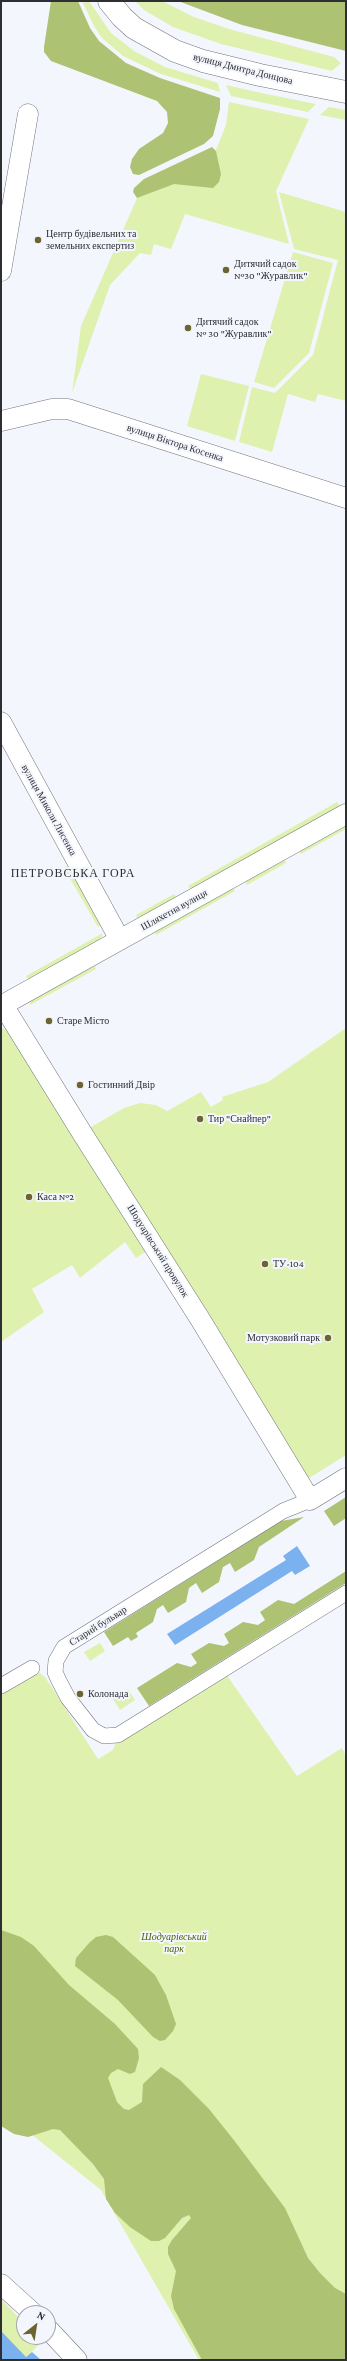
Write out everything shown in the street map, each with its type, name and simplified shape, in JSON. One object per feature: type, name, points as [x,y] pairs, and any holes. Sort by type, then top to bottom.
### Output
[{"type":"street","name":"вулиця Дмитра Донцова","points":[[115,6],[153,40],[203,61],[260,75],[346,92]]},
{"type":"street","points":[[1,271],[28,114]]},
{"type":"street","name":"вулиця Віктора Косенка","points":[[1,421],[52,409],[68,409],[346,498]]},
{"type":"street","name":"вулиця Миколи Лисенка","points":[[1,722],[120,940]]},
{"type":"street","name":"Шляхетна вулиця","points":[[2,1005],[346,814]]},
{"type":"street","name":"Шодуарівський провулок","points":[[2,1005],[204,1325],[310,1500]]},
{"type":"street","name":"Старий бульвар","points":[[346,1478],[310,1500],[283,1511],[64,1647],[56,1661],[55,1672],[80,1716],[93,1730],[104,1736],[118,1736],[346,1593]]},
{"type":"street","points":[[1,1686],[32,1668]]},
{"type":"street","points":[[1,2284],[24,2305]]},
{"type":"street","points":[[56,2338],[77,2360]]},
{"type":"green space","points":[[51,1],[78,1],[90,28],[99,41],[126,63],[160,78],[220,98],[220,109],[213,136],[204,144],[139,175],[133,174],[130,167],[132,159],[139,149],[163,133],[168,123],[167,112],[157,101],[51,61],[44,52],[44,47]]},
{"type":"green space","points":[[82,1],[89,1],[111,33],[134,51],[165,67],[218,83],[220,92],[161,74],[123,56],[102,38],[94,26]]},
{"type":"green space","points":[[135,1],[162,1],[194,17],[229,29],[334,57],[341,63],[332,71],[221,44],[173,27],[144,10]]},
{"type":"green space","points":[[178,1],[346,1],[346,51],[242,25]]},
{"type":"green space","points":[[226,85],[316,104],[308,112],[231,96]]},
{"type":"green space","points":[[229,102],[309,119],[276,191],[289,244],[185,214],[171,249],[154,244],[151,255],[140,253],[110,285],[72,393],[81,326],[137,198],[208,170],[226,125]]},
{"type":"green space","points":[[329,107],[346,110],[346,120],[320,115]]},
{"type":"green space","points":[[212,147],[216,151],[221,174],[219,182],[213,188],[174,184],[137,198],[133,192],[134,188],[144,179]]},
{"type":"green space","points":[[279,192],[346,212],[346,401],[318,394],[315,402],[288,394],[272,452],[239,442],[252,387],[275,393],[313,355],[338,260],[294,249]]},
{"type":"green space","points":[[293,252],[333,263],[309,353],[274,388],[254,382]]},
{"type":"green space","points":[[201,374],[249,386],[235,441],[187,426]]},
{"type":"green space","points":[[337,802],[340,807],[191,890],[188,886]]},
{"type":"green space","points":[[346,825],[346,829],[301,854],[299,851]]},
{"type":"green space","points":[[284,859],[286,863],[247,885],[245,881]]},
{"type":"green space","points":[[69,865],[101,925],[98,927],[64,868]]},
{"type":"green space","points":[[233,888],[235,891],[156,935],[155,932]]},
{"type":"green space","points":[[174,894],[177,898],[138,919],[136,915]]},
{"type":"green space","points":[[103,933],[100,940],[29,980],[26,976]]},
{"type":"green space","points":[[95,966],[96,969],[30,1005],[30,1001]]},
{"type":"green space","points":[[1,1027],[10,1032],[84,1131],[124,1108],[140,1103],[156,1105],[167,1111],[201,1092],[211,1107],[223,1100],[222,1097],[268,1082],[346,1028],[346,1455],[306,1480],[150,1249],[136,1258],[125,1242],[80,1278],[72,1265],[32,1289],[44,1312],[1,1342]]},
{"type":"green space","points":[[346,1497],[346,1518],[334,1526],[324,1511]]},
{"type":"green space","points":[[304,1517],[259,1547],[254,1560],[235,1572],[230,1563],[223,1567],[219,1582],[202,1593],[196,1583],[189,1588],[186,1602],[168,1613],[163,1605],[157,1609],[153,1622],[136,1633],[138,1637],[131,1641],[128,1637],[113,1646],[104,1632],[281,1521]]},
{"type":"green space","points":[[346,1571],[346,1583],[149,1706],[137,1688],[177,1663],[191,1667],[197,1663],[191,1654],[209,1643],[224,1646],[229,1643],[224,1634],[243,1622],[258,1625],[265,1620],[260,1612],[278,1600],[294,1604]]},
{"type":"green space","points":[[100,1643],[105,1651],[90,1661],[84,1652]]},
{"type":"green space","name":"Шодуарівський парк","points":[[36,1670],[45,1677],[98,1759],[113,1750],[116,1742],[226,1674],[297,1776],[342,1748],[346,1756],[346,2360],[199,2360],[101,2190],[1,2110],[1,1691]]},
{"type":"green space","points":[[128,1689],[135,1700],[120,1710],[113,1699]]},
{"type":"green space","points":[[1,1930],[21,1937],[34,1946],[69,1985],[115,2024],[138,2049],[139,2058],[135,2072],[130,2074],[118,2069],[111,2073],[108,2078],[117,2102],[124,2109],[129,2110],[142,2102],[143,2084],[161,2067],[180,2080],[209,2109],[285,2208],[308,2258],[335,2288],[346,2294],[346,2360],[202,2360],[174,2309],[171,2296],[176,2271],[168,2254],[168,2247],[172,2240],[191,2218],[189,2215],[182,2218],[165,2238],[159,2241],[151,2241],[130,2227],[115,2213],[106,2199],[104,2179],[93,2164],[60,2130],[53,2129],[28,2137],[14,2134],[1,2126]]},
{"type":"green space","points":[[106,1935],[113,1937],[155,1975],[166,1995],[176,2024],[173,2031],[165,2040],[160,2041],[153,2037],[118,2000],[75,1966],[76,1958],[89,1943],[96,1937]]},
{"type":"green space","points":[[1,2299],[16,2315],[16,2345],[39,2345],[26,2357],[1,2332]]},
{"type":"water","points":[[297,1546],[310,1566],[295,1575],[292,1571],[175,1645],[167,1634],[286,1560],[283,1556]]},
{"type":"water","points":[[1,2331],[26,2357],[32,2352],[41,2360],[1,2360]]},
{"type":"place","name":"Центр будівельних та земельних експертиз","points":[[38,240]]},
{"type":"place","name":"Дитячий садок №30 \"Журавлик\"","points":[[226,270]]},
{"type":"place","name":"Дитячий садок № 30 \"Журавлик\"","points":[[188,328]]},
{"type":"place","name":"Старе Місто","points":[[49,1021]]},
{"type":"place","name":"Гостинний Двір","points":[[80,1085]]},
{"type":"place","name":"Тир \"Снайпер\"","points":[[200,1119]]},
{"type":"place","name":"Каса №2","points":[[29,1197]]},
{"type":"place","name":"ТУ-104","points":[[265,1264]]},
{"type":"place","name":"Мотузковий парк","points":[[328,1338]]},
{"type":"place","name":"Колонада","points":[[80,1694]]},
{"type":"district","name":"ПЕТРОВСЬКА ГОРА","points":[[73,873]]}]
